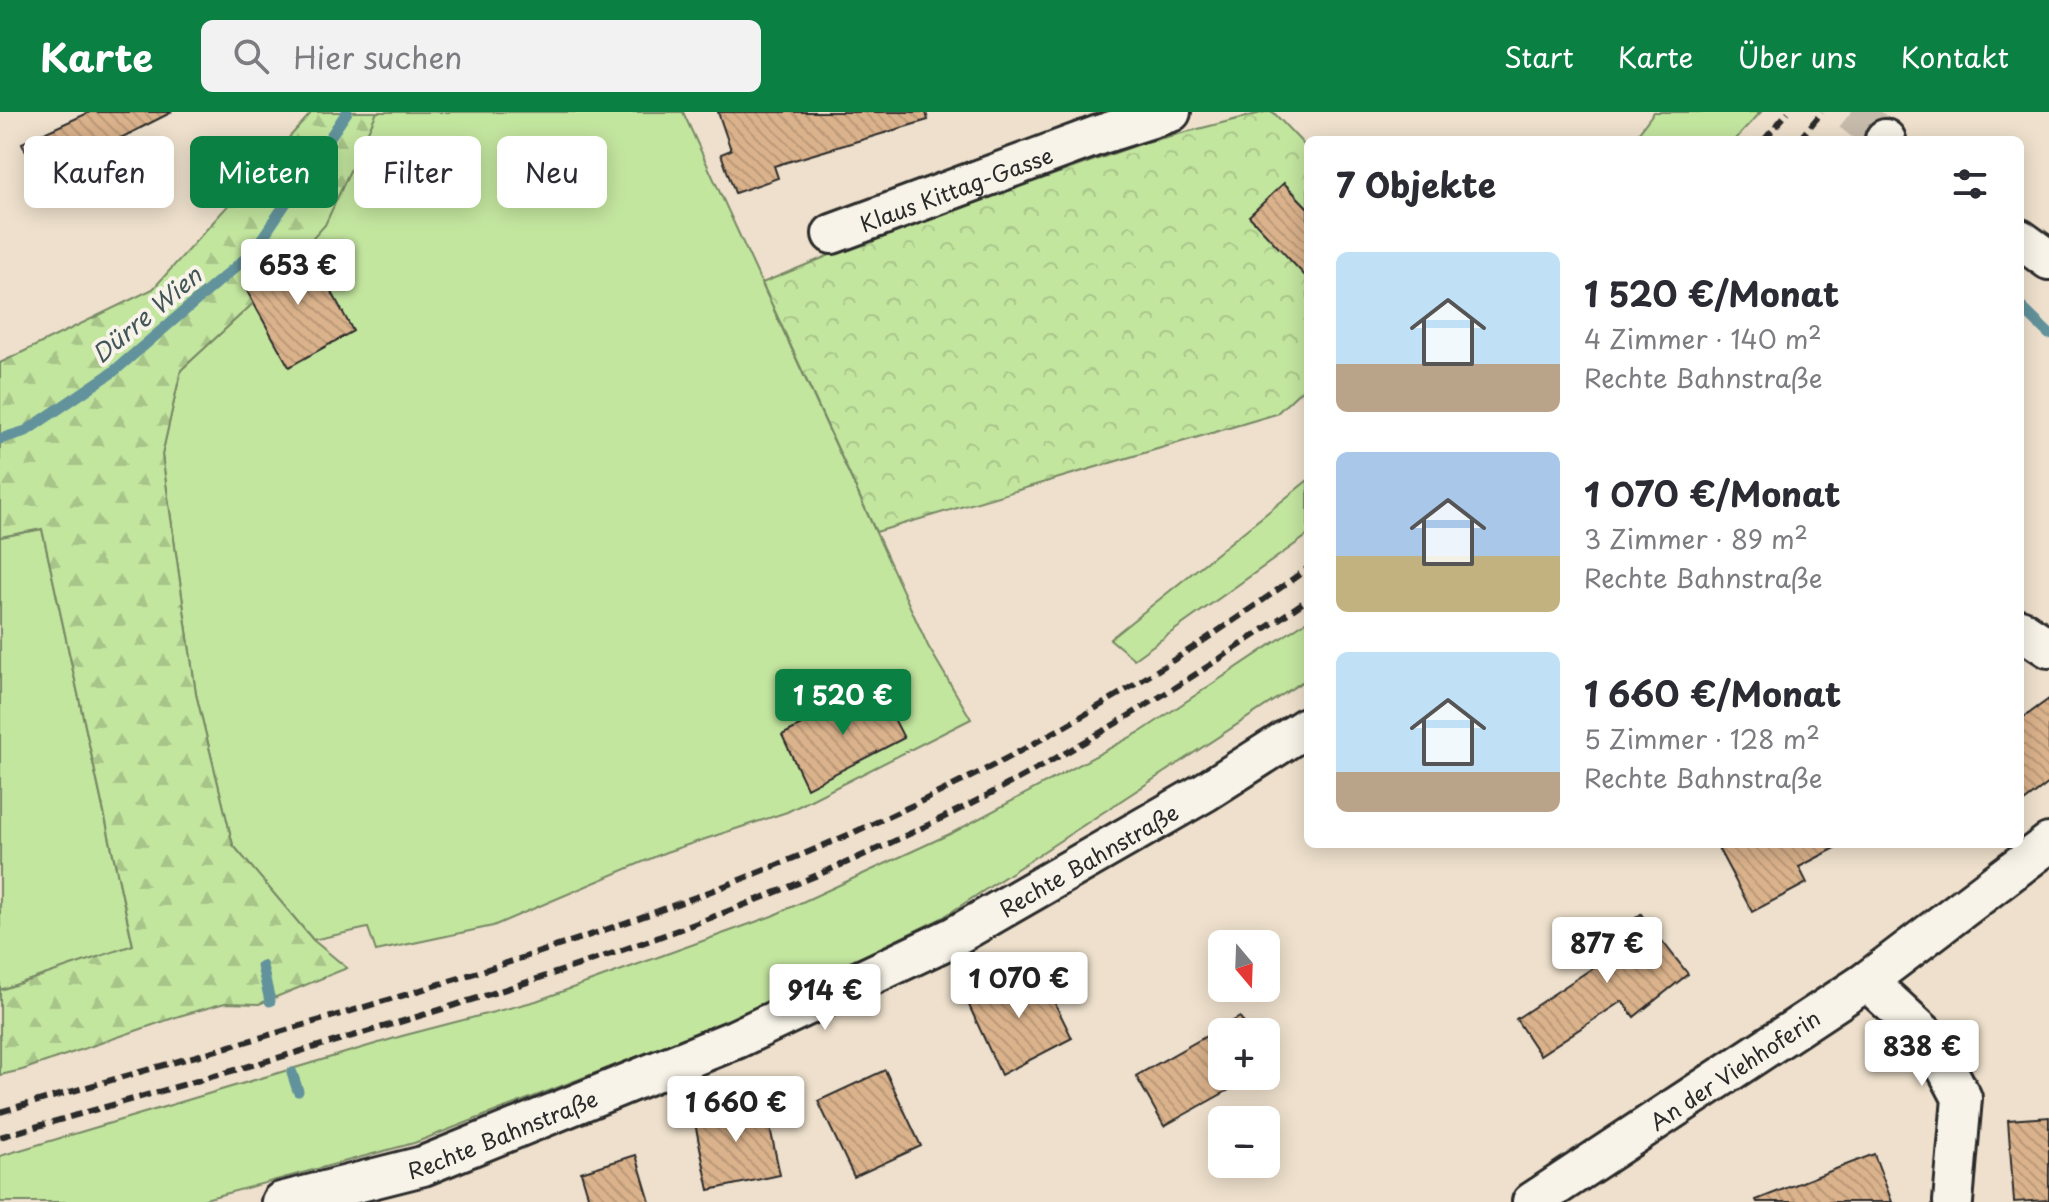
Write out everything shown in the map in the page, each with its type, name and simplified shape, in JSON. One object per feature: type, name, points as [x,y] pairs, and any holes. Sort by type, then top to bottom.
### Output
[{"type":"street","name":"Klaus Kittag-Gasse","points":[[832,234],[1099,135],[1171,112]]},
{"type":"street","points":[[2024,242],[2049,260]]},
{"type":"street","points":[[2024,632],[2049,648]]},
{"type":"street","name":"Rechte Bahnstraße","points":[[281,1202],[423,1166],[765,1026],[953,937],[1205,792],[1304,729]]},
{"type":"street","name":"An der Viehhoferin","points":[[1532,1202],[1867,981],[2049,843]]},
{"type":"street","points":[[1867,981],[1932,1041],[1962,1098],[1953,1202]]},
{"type":"green space","points":[[312,112],[377,112],[366,136],[354,136],[354,162],[338,197],[338,136],[290,136]]},
{"type":"green space","points":[[377,112],[683,112],[928,646],[971,719],[787,812],[666,852],[493,926],[376,951],[368,928],[313,940],[233,845],[196,694],[162,455],[181,370],[262,295],[317,208],[338,208],[338,174],[354,149],[354,208],[481,208],[481,136],[362,136]]},
{"type":"green space","points":[[1273,112],[1304,145],[1304,388],[1276,414],[876,532],[762,283],[842,250],[1143,143]]},
{"type":"green space","points":[[1654,112],[1761,112],[1739,136],[1636,136]]},
{"type":"green space","points":[[226,208],[333,208],[325,225],[262,295],[181,370],[162,455],[196,694],[233,845],[313,940],[347,968],[259,1004],[225,1003],[0,1075],[0,990],[133,945],[42,529],[0,537],[0,363],[153,289]]},
{"type":"green space","points":[[1304,483],[1304,538],[1134,659],[1110,639]]},
{"type":"green space","points":[[42,529],[133,946],[0,990],[0,537]]},
{"type":"green space","points":[[1304,623],[1304,681],[942,918],[722,1024],[414,1143],[194,1202],[0,1202],[0,1156],[402,1036],[536,1001],[772,916],[954,832],[1142,731]]},
{"type":"building","points":[[90,112],[172,112],[125,136],[37,136]]},
{"type":"building","points":[[718,112],[926,112],[928,120],[774,166],[778,178],[735,193],[721,154],[731,150]]},
{"type":"building","points":[[1284,183],[1304,204],[1304,275],[1249,216]]},
{"type":"building","points":[[308,248],[353,331],[289,367],[243,284]]},
{"type":"building","points":[[877,686],[904,738],[807,788],[782,735]]},
{"type":"building","points":[[2049,699],[2049,783],[2024,802],[2024,717]]},
{"type":"building","points":[[1718,848],[1835,848],[1799,867],[1807,883],[1752,912]]},
{"type":"building","points":[[1641,914],[1688,974],[1634,1017],[1622,1001],[1540,1055],[1516,1019],[1594,967],[1586,956]]},
{"type":"building","points":[[1037,967],[1072,1038],[1001,1075],[967,1001]]},
{"type":"building","points":[[1208,1035],[1208,1090],[1229,1090],[1164,1126],[1136,1076]]},
{"type":"building","points":[[885,1070],[921,1146],[854,1177],[818,1101]]},
{"type":"building","points":[[764,1099],[780,1175],[709,1190],[693,1114]]},
{"type":"building","points":[[2049,1117],[2049,1200],[2014,1202],[2008,1120]]},
{"type":"building","points":[[1874,1154],[1892,1202],[1756,1200]]},
{"type":"building","points":[[636,1155],[650,1202],[590,1202],[581,1172]]},
{"type":"waterway","name":"Dürre Wien","points":[[0,439],[26,431],[113,372],[253,252],[347,112]]},
{"type":"waterway","points":[[2024,310],[2049,334]]},
{"type":"waterway","points":[[262,966],[270,1001]]},
{"type":"waterway","points":[[292,1073],[298,1091]]},
{"type":"tunnel","points":[[1851,112],[1881,136]]},
{"type":"railway","points":[[1767,136],[1788,112]]},
{"type":"railway","points":[[1802,136],[1822,112]]},
{"type":"railway","points":[[0,1112],[461,978],[688,900],[799,856],[962,782],[1013,755],[1164,666],[1304,571]]},
{"type":"railway","points":[[0,1137],[320,1046],[532,981],[741,906],[904,836],[1024,776],[1140,709],[1304,602]]}]
